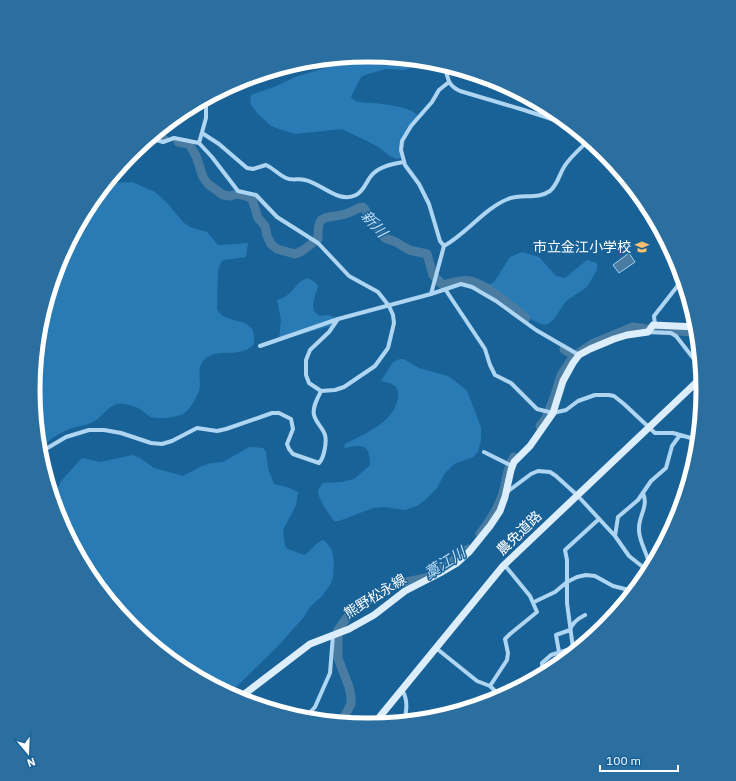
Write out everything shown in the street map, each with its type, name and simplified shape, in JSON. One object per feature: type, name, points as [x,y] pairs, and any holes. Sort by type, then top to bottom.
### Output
[{"type":"main road","points":[[579,355],[614,338],[651,329],[690,327]]},
{"type":"main road","name":"熊野松永線","points":[[244,695],[310,644],[337,634],[374,615],[405,591],[457,563],[470,552],[500,511],[506,492],[510,465],[530,446],[550,412],[565,376],[579,355]]},
{"type":"main road","name":"農免道路","points":[[379,718],[503,566],[577,494],[696,383]]},
{"type":"street","points":[[447,72],[449,82],[453,88],[551,119]]},
{"type":"street","points":[[444,246],[440,241],[429,204],[419,184],[405,165],[401,150],[402,141],[411,126],[432,102],[438,90],[449,82]]},
{"type":"street","points":[[198,143],[206,118],[206,105]]},
{"type":"street","points":[[202,133],[219,144],[248,168],[253,169],[266,165],[287,179],[303,179],[310,181],[331,193],[347,197],[356,195],[363,189],[379,169],[391,164],[404,162]]},
{"type":"street","points":[[157,140],[163,142],[174,138],[198,143],[212,157],[238,191],[256,195],[277,216],[318,243],[349,276],[378,292],[389,306],[393,315],[394,323],[388,348],[381,359],[375,366],[344,387],[334,390],[321,390],[309,383],[306,375],[306,360],[310,350],[329,332],[338,319]]},
{"type":"street","points":[[431,294],[444,246],[453,241],[483,216],[509,198],[541,195],[550,190],[559,180],[563,168],[585,145]]},
{"type":"street","points":[[260,346],[338,319],[389,306],[461,284],[472,287],[496,301],[536,330],[579,355]]},
{"type":"street","points":[[679,284],[654,316],[651,329],[671,333],[676,336],[694,359]]},
{"type":"street","points":[[445,289],[485,349],[495,375],[512,384],[536,409],[550,412],[566,410],[578,401],[595,395],[609,395],[614,396],[624,404],[655,434],[673,433],[692,437]]},
{"type":"street","points":[[45,449],[66,438],[89,430],[104,430],[121,433],[151,443],[162,444],[172,441],[197,428],[217,431],[272,412],[279,413],[291,419],[292,429],[287,444],[288,449],[294,454],[318,463],[321,461],[324,451],[325,435],[316,419],[314,409],[321,390]]},
{"type":"street","points":[[614,536],[618,517],[638,500],[651,481],[666,468],[672,446],[680,435]]},
{"type":"street","points":[[484,452],[510,465]]},
{"type":"street","points":[[506,492],[531,474],[538,471],[550,472],[577,494],[614,536],[629,556],[644,568]]},
{"type":"street","points":[[644,493],[646,500],[638,529],[649,560]]},
{"type":"street","points":[[573,647],[567,603],[567,560],[565,550],[599,519]]},
{"type":"street","points":[[490,686],[507,660],[508,653],[505,639],[537,612],[534,602],[530,596],[507,568],[503,566]]},
{"type":"street","points":[[534,602],[555,592],[567,582],[577,577],[586,575],[595,576],[613,586],[628,590]]},
{"type":"street","points":[[559,652],[556,635],[570,630],[571,626],[580,617],[585,615]]},
{"type":"street","points":[[309,713],[315,707],[330,672],[337,634]]},
{"type":"street","points":[[436,648],[478,681],[490,686],[497,693]]},
{"type":"street","points":[[542,668],[542,663],[551,655],[571,649]]},
{"type":"street","points":[[402,690],[405,694],[407,711],[406,716]]},
{"type":"shaded area","points":[[368,62],[415,66],[405,70],[386,69],[365,75],[361,77],[351,97],[358,102],[384,104],[408,109],[416,114],[419,119],[406,136],[401,158],[397,159],[390,156],[377,146],[342,129],[295,134],[279,129],[271,126],[251,105],[250,97],[253,94],[274,87],[295,77],[332,64]]},
{"type":"shaded area","points":[[132,182],[155,192],[168,204],[183,222],[190,227],[207,232],[218,245],[248,243],[246,257],[224,260],[221,262],[218,270],[217,309],[220,314],[225,317],[246,324],[250,327],[253,331],[254,344],[248,349],[242,351],[215,354],[204,360],[200,366],[200,386],[198,392],[194,401],[183,414],[167,418],[154,418],[136,407],[125,404],[117,404],[110,407],[93,422],[67,430],[45,444],[40,390],[43,348],[51,306],[57,285],[74,245],[95,208],[115,183]]},
{"type":"shaded area","points":[[522,252],[539,257],[556,276],[565,278],[587,260],[597,263],[597,270],[587,287],[566,301],[554,319],[548,324],[544,325],[536,322],[468,281],[470,277],[490,284],[494,282],[510,257]]},
{"type":"shaded area","points":[[629,253],[635,262],[619,273],[613,265]]},
{"type":"shaded area","points":[[308,278],[318,286],[313,302],[314,310],[320,316],[332,316],[335,319],[335,325],[279,340],[281,320],[277,300],[288,295],[300,282]]},
{"type":"shaded area","points":[[404,359],[419,368],[448,376],[467,391],[481,427],[481,440],[478,452],[473,457],[454,464],[445,473],[437,488],[417,506],[405,510],[384,507],[373,508],[339,521],[334,521],[320,498],[318,490],[323,483],[342,482],[354,479],[370,465],[370,458],[367,449],[361,446],[344,448],[345,444],[377,427],[390,415],[398,398],[398,390],[394,385],[381,381],[393,362]]},
{"type":"shaded area","points":[[249,447],[263,448],[266,452],[268,468],[274,484],[287,487],[298,492],[296,505],[283,530],[285,546],[288,549],[304,555],[324,540],[332,550],[334,563],[333,577],[330,585],[323,595],[310,607],[304,617],[277,647],[233,690],[204,675],[168,651],[121,607],[95,573],[84,554],[74,536],[56,491],[62,480],[82,458],[100,462],[132,455],[140,458],[154,468],[183,476],[202,466],[211,463],[223,462]]},
{"type":"waterway","name":"新川","points":[[160,137],[164,139]]},
{"type":"waterway","name":"新川","points":[[178,142],[189,144],[196,156],[203,177],[208,184],[223,195],[230,196],[237,194],[252,199],[258,218],[265,226],[267,236],[271,244],[277,249],[295,254],[302,251],[318,239],[318,230],[321,220],[324,218],[345,214],[363,207],[385,238],[396,242],[409,250],[427,254],[433,275],[443,285],[464,280],[471,281],[486,287],[526,318]]},
{"type":"waterway","name":"新川","points":[[540,426],[546,418],[561,375],[574,356],[592,344],[633,327],[653,330],[691,332]]},
{"type":"waterway","name":"新川","points":[[564,349],[574,356]]},
{"type":"waterway","name":"藁江川","points":[[480,534],[499,504],[508,470],[514,457]]},
{"type":"waterway","name":"藁江川","points":[[344,718],[351,704],[351,697],[349,687],[338,658],[338,630],[350,613],[376,595],[396,584],[426,578],[445,567],[468,549]]},
{"type":"place","name":"市立金江小学校","points":[[642,247]]}]
